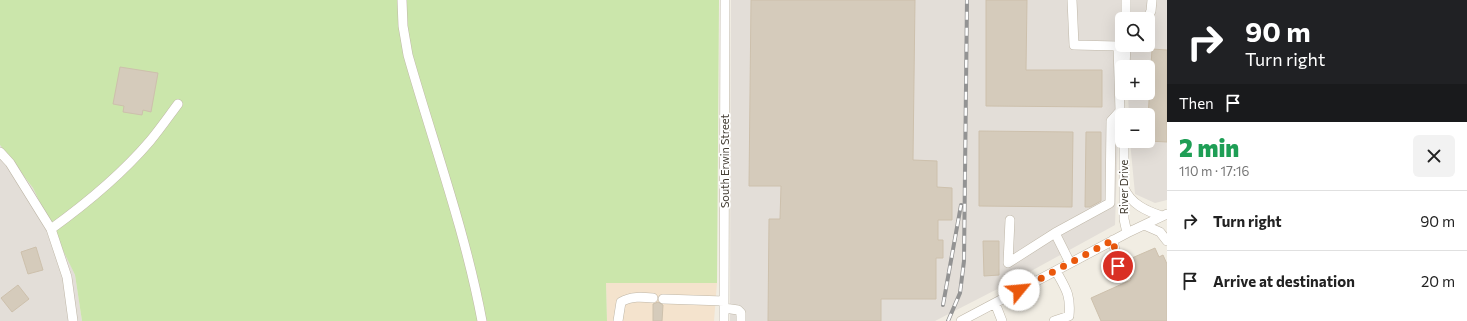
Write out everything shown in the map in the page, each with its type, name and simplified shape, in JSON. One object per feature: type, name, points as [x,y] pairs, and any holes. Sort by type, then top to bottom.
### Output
[{"type":"street","points":[[402,0],[403,26],[408,55],[463,237],[474,279],[482,321]]},
{"type":"street","name":"South Erwin Street","points":[[724,321],[725,0]]},
{"type":"street","points":[[1072,0],[1074,45],[1115,45]]},
{"type":"street","points":[[1126,0],[1126,12]]},
{"type":"street","points":[[1150,12],[1152,0]]},
{"type":"street","points":[[1010,220],[1008,263],[1055,233],[1110,203],[1111,121],[1120,111],[1123,52]]},
{"type":"street","points":[[51,229],[85,205],[114,178],[149,142],[178,104]]},
{"type":"street","name":"River Drive","points":[[1124,148],[1124,219],[1126,234]]},
{"type":"street","points":[[0,152],[10,163],[51,229],[67,277],[73,321]]},
{"type":"street","points":[[1111,167],[1124,167]]},
{"type":"street","points":[[1124,188],[1136,204],[1147,211],[1164,215]]},
{"type":"street","points":[[961,321],[1113,240],[1164,215]]},
{"type":"street","points":[[1144,225],[1163,234],[1167,241]]},
{"type":"street","points":[[1055,233],[1070,263]]},
{"type":"street","points":[[1113,240],[1118,266],[1114,272]]},
{"type":"street","points":[[1054,321],[1069,316],[1070,302],[1069,295],[1056,271]]},
{"type":"street","points":[[618,321],[621,302],[627,299],[639,297],[724,304],[738,310],[741,313],[741,321]]},
{"type":"street","points":[[995,304],[1002,321]]},
{"type":"shaded area","points":[[731,0],[1124,0],[1123,12],[1115,12],[1115,52],[1121,52],[1121,60],[1115,60],[1115,100],[1119,100],[1119,108],[1115,108],[1115,148],[1118,148],[1115,225],[1011,282],[935,321],[730,321]]},
{"type":"shaded area","points":[[1126,0],[1167,0],[1167,200],[1155,203],[1135,194],[1131,148],[1155,148],[1155,108],[1129,108],[1128,100],[1155,100],[1155,60],[1127,60],[1126,52],[1155,52],[1155,12],[1126,12]]},
{"type":"shaded area","points":[[0,145],[33,188],[63,248],[75,275],[82,321],[0,321]]},
{"type":"shaded area","points":[[606,283],[717,283],[714,321],[607,321]]},
{"type":"green space","points":[[0,0],[719,0],[717,283],[606,283],[607,321],[82,321],[75,275],[33,188],[0,145]]},
{"type":"building","points":[[751,0],[915,0],[913,160],[937,161],[937,187],[952,188],[952,220],[938,220],[938,240],[943,240],[943,258],[936,258],[936,299],[881,299],[881,321],[768,321],[769,219],[780,219],[781,186],[749,186]]},
{"type":"building","points":[[986,0],[1027,0],[1026,70],[1102,70],[1102,107],[986,106]]},
{"type":"building","points":[[1155,49],[1167,50],[1167,142],[1155,141],[1155,108],[1149,108],[1149,100],[1155,100],[1155,60],[1151,60],[1152,52],[1155,52]]},
{"type":"building","points":[[120,67],[158,73],[151,112],[143,110],[142,115],[123,112],[124,106],[113,104]]},
{"type":"building","points":[[979,131],[1073,132],[1072,207],[979,206]]},
{"type":"building","points":[[1086,132],[1101,132],[1101,201],[1090,207],[1085,207]]},
{"type":"building","points":[[983,241],[999,241],[999,275],[984,276]]},
{"type":"building","points":[[36,247],[43,270],[28,274],[21,252]]},
{"type":"building","points":[[1155,248],[1159,257],[1163,255],[1167,264],[1167,321],[1101,321],[1091,298],[1131,280],[1125,261]]},
{"type":"building","points":[[18,285],[29,299],[12,312],[1,298]]},
{"type":"building","points":[[658,302],[663,305],[662,321],[653,321],[653,304]]},
{"type":"railway","points":[[948,321],[960,293],[964,261],[967,0]]},
{"type":"railway","points":[[943,305],[961,205]]},
{"type":"route","points":[[1019,290],[1113,240],[1118,266]]}]
